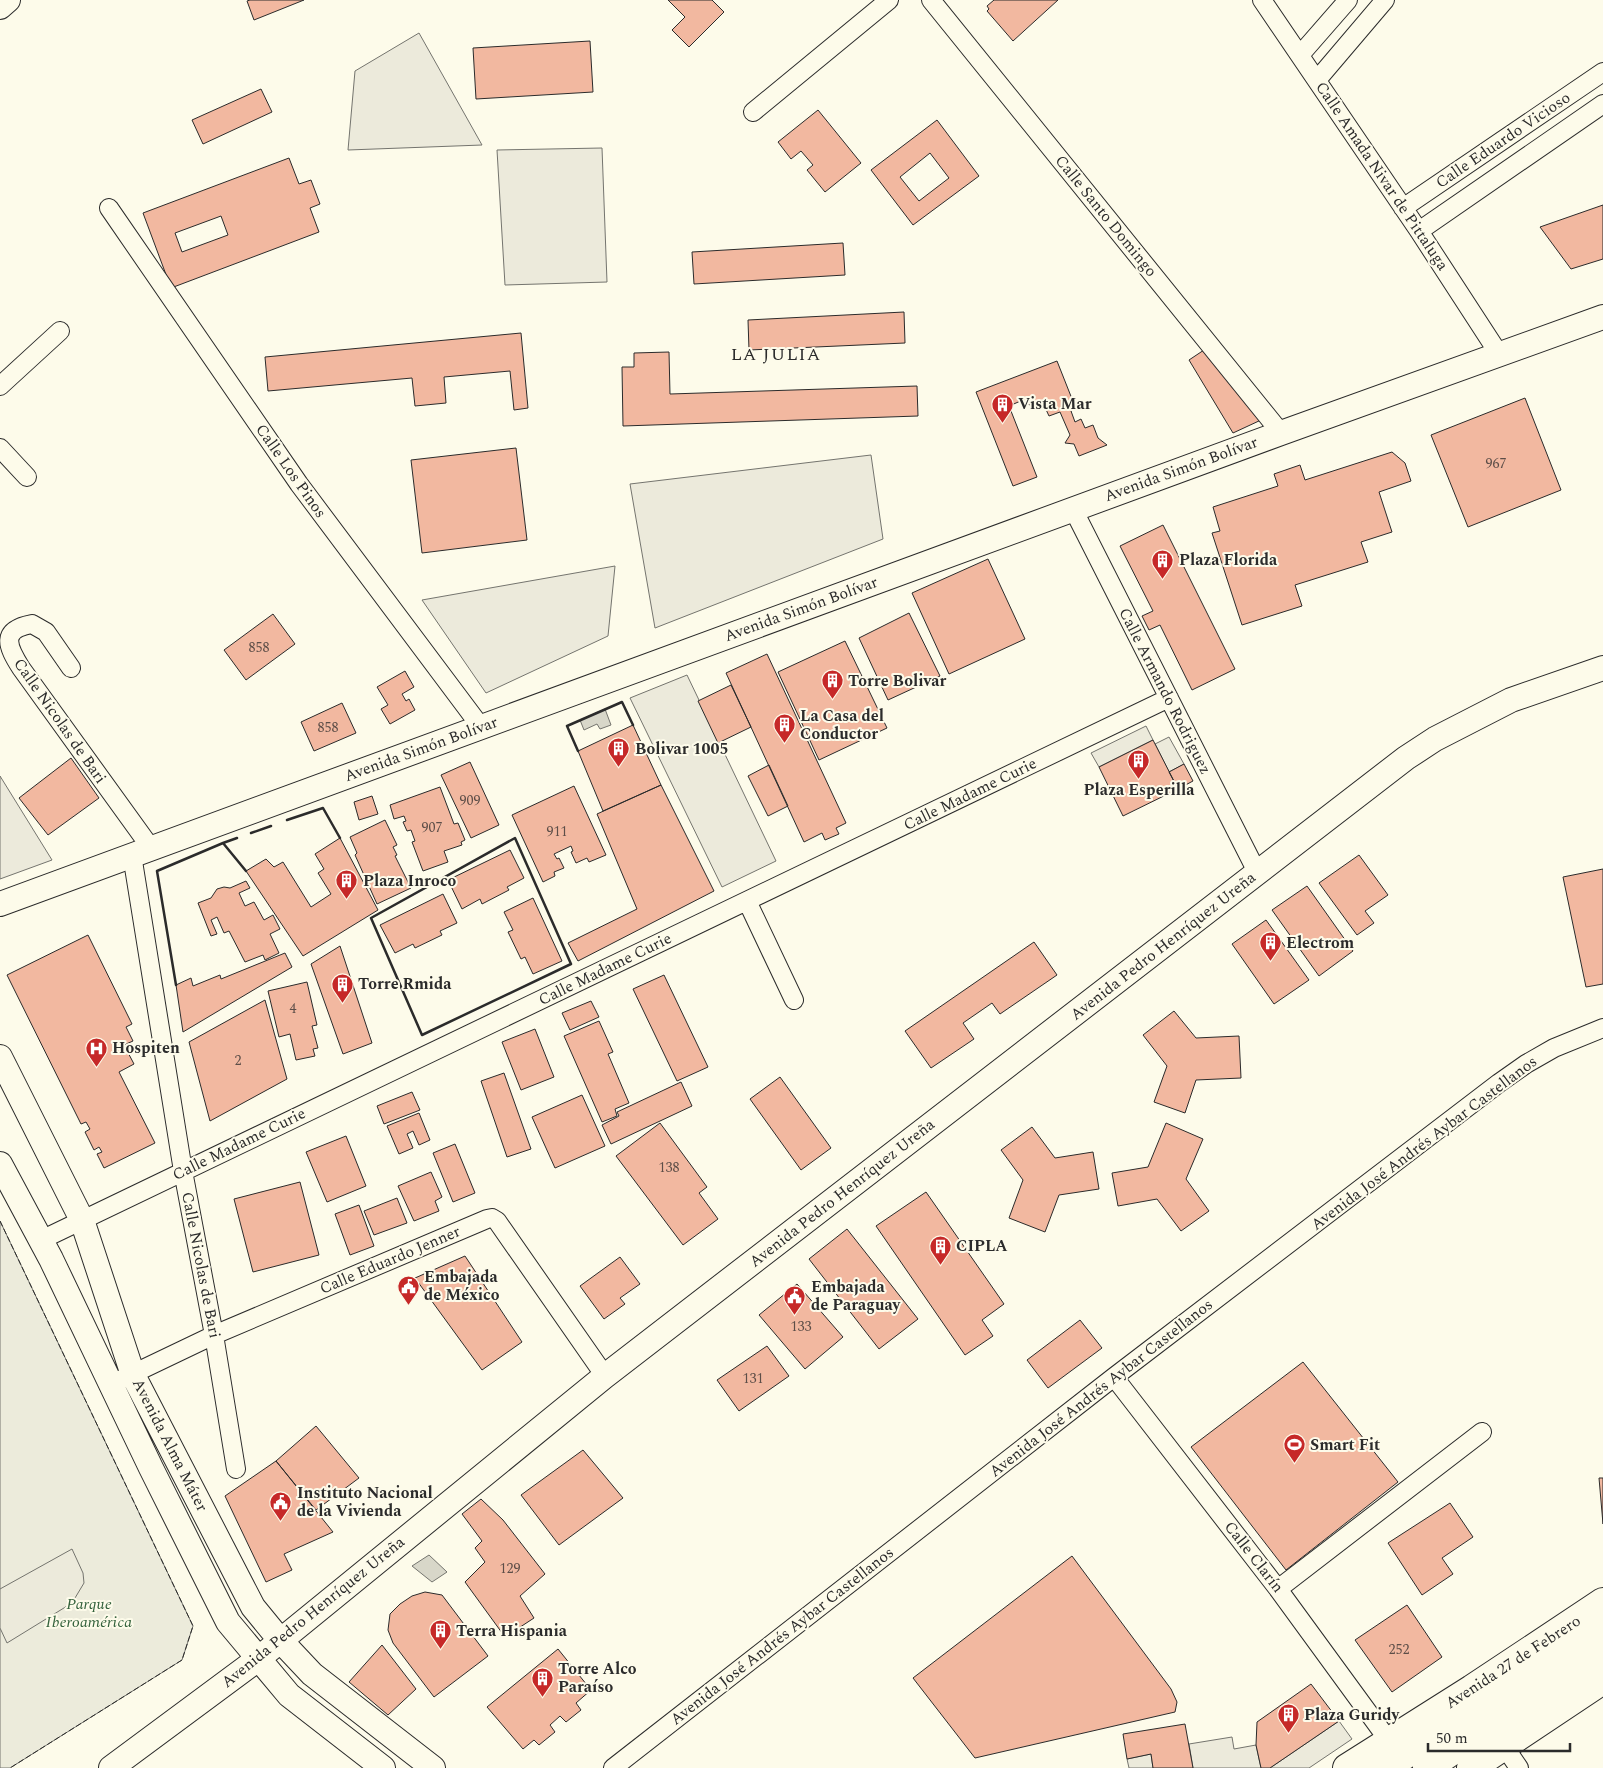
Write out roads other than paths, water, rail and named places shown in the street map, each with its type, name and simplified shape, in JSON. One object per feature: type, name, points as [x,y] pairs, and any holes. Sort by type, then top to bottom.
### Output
[{"type":"main road","points":[[0,7],[8,0]]},
{"type":"main road","name":"Avenida Simón Bolívar","points":[[0,904],[1073,509],[1603,317]]},
{"type":"main road","name":"Avenida Pedro Henríquez Ureña","points":[[111,1767],[258,1659],[605,1376],[1406,758],[1435,739],[1511,700],[1603,668]]},
{"type":"main road","name":"Avenida Alma Máter","points":[[0,1057],[82,1220],[133,1374],[253,1607],[280,1640],[312,1674],[433,1768]]},
{"type":"main road","name":"Avenida Alma Máter","points":[[0,1164],[40,1240],[228,1622],[289,1695],[383,1768]]},
{"type":"main road","points":[[1427,1768],[1597,1614]]},
{"type":"main road","name":"Avenida 27 de Febrero","points":[[1347,1768],[1472,1689],[1597,1614]]},
{"type":"main road","points":[[1385,1768],[1603,1648]]},
{"type":"main road","points":[[1495,1708],[1603,1675]]},
{"type":"main road","points":[[1471,1768],[1512,1757],[1603,1680]]},
{"type":"street","points":[[753,112],[889,0]]},
{"type":"street","name":"Calle Santo Domingo","points":[[931,0],[1282,433]]},
{"type":"street","name":"Calle Amada Nivar de Pittaluga","points":[[1262,0],[1419,231],[1499,354]]},
{"type":"street","points":[[1300,55],[1348,0]]},
{"type":"street","points":[[1317,80],[1385,0]]},
{"type":"street","name":"Calle Eduardo Vicioso","points":[[1403,208],[1603,72]]},
{"type":"street","name":"Calle Eduardo Vicioso","points":[[1419,231],[1603,104]]},
{"type":"street","name":"Calle Los Pinos","points":[[109,208],[299,484],[482,727]]},
{"type":"street","points":[[0,386],[60,331]]},
{"type":"street","points":[[0,448],[27,477]]},
{"type":"street","name":"Calle Armando Rodriguez","points":[[1073,509],[1258,874]]},
{"type":"street","name":"Calle Nicolas de Bari","points":[[71,668],[46,632],[32,624],[19,627],[11,634],[9,643],[20,668],[142,852],[183,1171],[214,1335],[236,1468]]},
{"type":"street","name":"Calle Madame Curie","points":[[40,1240],[1169,698]]},
{"type":"street","points":[[747,901],[794,1000]]},
{"type":"street","name":"Avenida José Andrés Aybar Castellanos","points":[[613,1768],[1114,1377],[1499,1083],[1526,1064],[1554,1048],[1603,1028]]},
{"type":"street","name":"Calle Eduardo Jenner","points":[[111,1384],[214,1335],[487,1218],[498,1221],[605,1376]]},
{"type":"street","name":"Calle Clarín","points":[[1114,1377],[1278,1589],[1389,1741]]},
{"type":"street","points":[[1278,1589],[1482,1432]]},
{"type":"place","name":"Vista Mar","points":[[1002,423]]},
{"type":"place","name":"Plaza Florida","points":[[1163,579]]},
{"type":"place","name":"Torre Bolivar","points":[[832,700]]},
{"type":"place","name":"La Casa del Conductor","points":[[784,744]]},
{"type":"place","name":"Bolivar 1005","points":[[619,768]]},
{"type":"place","name":"Plaza Esperilla","points":[[1139,780]]},
{"type":"place","name":"Plaza Inroco","points":[[347,900]]},
{"type":"place","name":"Electrom","points":[[1270,962]]},
{"type":"place","name":"Torre Rmida","points":[[342,1003]]},
{"type":"place","name":"Hospiten","points":[[96,1067]]},
{"type":"place","name":"CIPLA","points":[[940,1265]]},
{"type":"place","name":"Embajada de México","points":[[408,1305]]},
{"type":"place","name":"Embajada de Paraguay","points":[[795,1315]]},
{"type":"place","name":"Smart Fit","points":[[1294,1464]]},
{"type":"place","name":"Instituto Nacional de la Vivienda","points":[[281,1521]]},
{"type":"place","name":"Terra Hispania","points":[[440,1650]]},
{"type":"place","name":"Torre Alco Paraíso","points":[[542,1697]]},
{"type":"place","name":"Plaza Guridy","points":[[1288,1734]]},
{"type":"district","name":"LA JULIA","points":[[776,354]]},
{"type":"park label","name":"Parque Iberoamérica","points":[[89,1613]]}]
